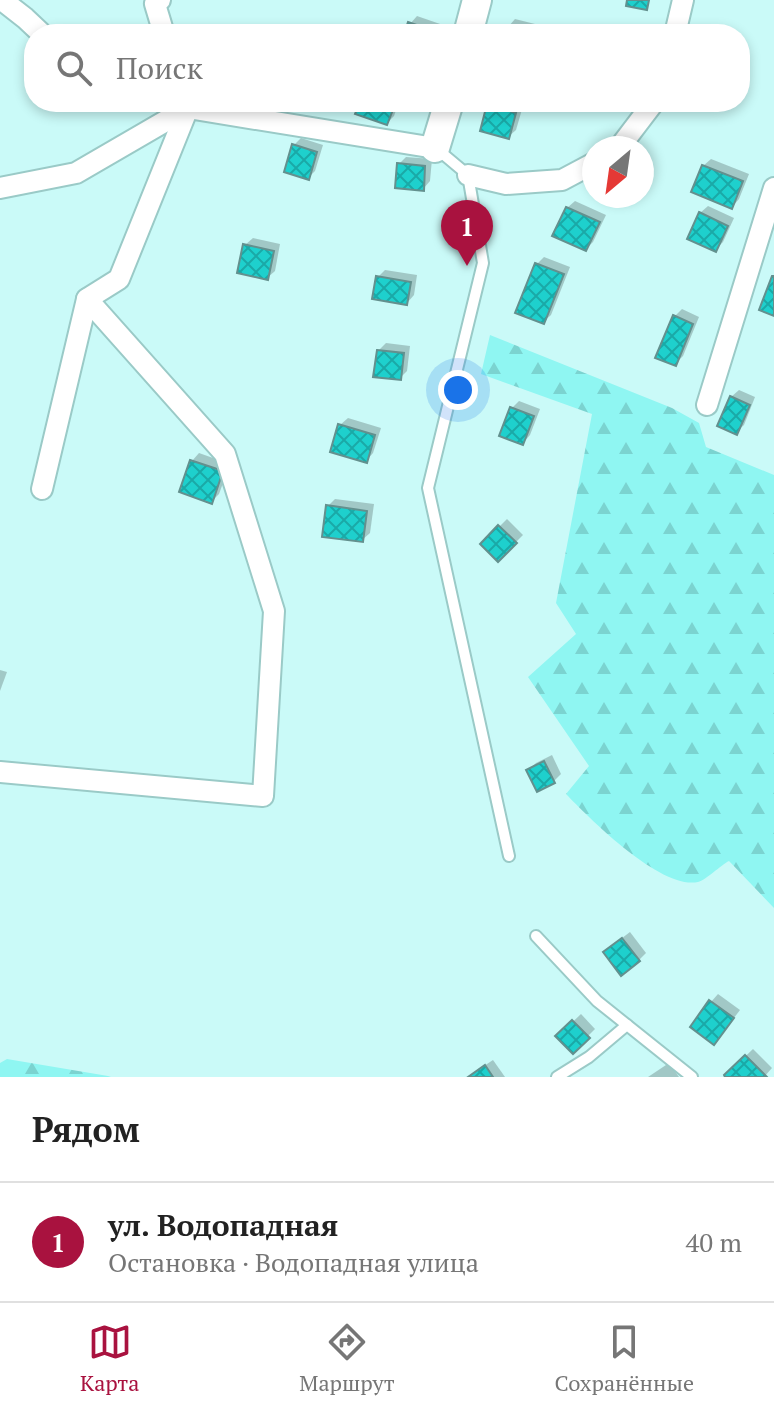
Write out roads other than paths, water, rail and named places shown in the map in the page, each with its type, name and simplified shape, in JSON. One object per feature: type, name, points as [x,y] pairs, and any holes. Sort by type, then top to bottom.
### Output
[{"type":"street","points":[[2,0],[31,24]]},
{"type":"street","points":[[160,0],[155,4],[161,24]]},
{"type":"street","points":[[471,24],[477,0]]},
{"type":"street","points":[[677,24],[683,0]]},
{"type":"street","points":[[2,188],[76,173],[169,112]]},
{"type":"street","points":[[42,489],[87,299],[119,279],[178,112]]},
{"type":"street","points":[[227,112],[435,148],[446,112]]},
{"type":"street","points":[[628,136],[646,112]]},
{"type":"street","points":[[468,175],[506,184],[562,180],[582,169]]},
{"type":"street","points":[[707,405],[774,188]]},
{"type":"street","points":[[0,772],[263,796],[274,611],[225,454],[87,299]]},
{"type":"lane","points":[[435,148],[468,175],[483,263],[428,488],[509,856]]},
{"type":"lane","points":[[536,936],[597,1001],[692,1077]]},
{"type":"lane","points":[[557,1077],[589,1057],[627,1025]]},
{"type":"place","name":"ул. Водопадная","points":[[467,266]]}]
